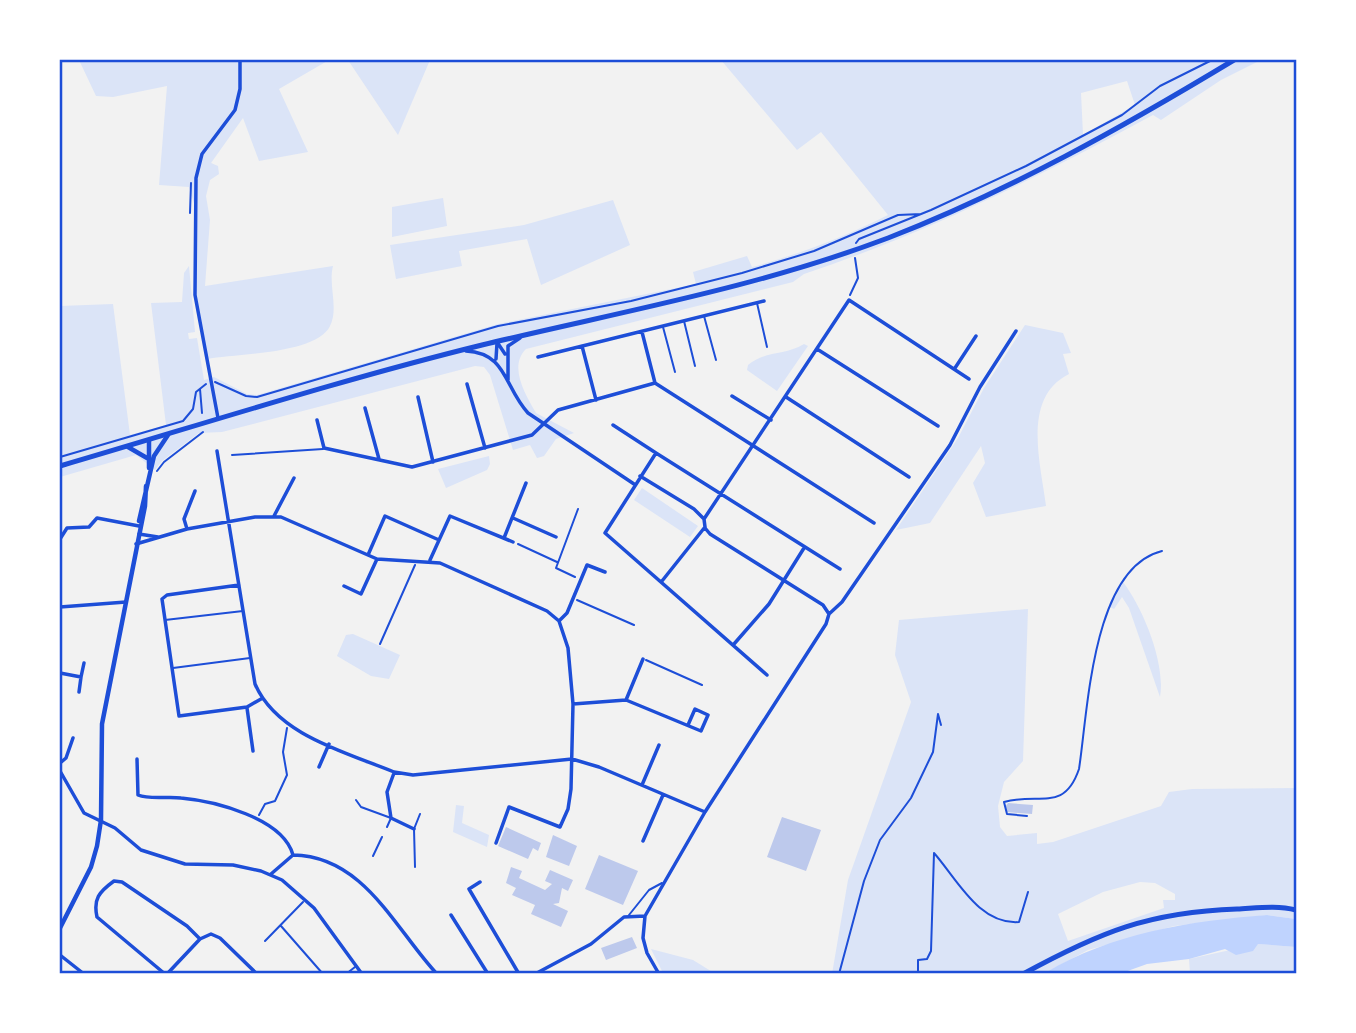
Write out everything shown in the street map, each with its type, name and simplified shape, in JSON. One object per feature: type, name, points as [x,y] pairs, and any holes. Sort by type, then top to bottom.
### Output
[{"type":"main road","points":[[60,466],[458,351],[748,284],[899,234],[1030,174],[1151,110],[1234,60]]},
{"type":"main road","points":[[1023,974],[1100,934],[1129,924],[1182,913],[1220,909],[1284,907],[1297,910]]},
{"type":"street","points":[[218,420],[195,295],[196,178],[202,154],[235,110],[240,89],[240,60]]},
{"type":"street","points":[[704,519],[849,298],[969,379]]},
{"type":"street","points":[[538,357],[764,301]]},
{"type":"street","points":[[659,974],[647,953],[643,927],[645,916],[663,883],[677,864],[705,812],[785,692],[826,624],[829,614],[842,603],[950,445],[980,387],[1016,331]]},
{"type":"street","points":[[642,332],[655,383],[874,523]]},
{"type":"street","points":[[508,382],[508,346],[527,335]]},
{"type":"street","points":[[955,368],[976,336]]},
{"type":"street","points":[[497,342],[506,361]]},
{"type":"street","points":[[497,342],[497,362]]},
{"type":"street","points":[[582,346],[596,400]]},
{"type":"street","points":[[817,349],[938,426]]},
{"type":"street","points":[[458,351],[483,353],[497,362],[520,404],[544,424],[634,484]]},
{"type":"street","points":[[317,420],[324,449],[412,467],[532,435],[556,410],[655,383]]},
{"type":"street","points":[[467,384],[485,448]]},
{"type":"street","points":[[732,396],[771,420]]},
{"type":"street","points":[[418,397],[433,462]]},
{"type":"street","points":[[786,397],[909,477]]},
{"type":"street","points":[[365,408],[379,459]]},
{"type":"street","points":[[613,425],[840,569]]},
{"type":"street","points":[[154,456],[167,435]]},
{"type":"street","points":[[149,471],[150,440]]},
{"type":"street","points":[[60,928],[91,867],[101,820],[102,724],[146,486],[156,447],[150,440]]},
{"type":"street","points":[[127,447],[142,452],[149,460]]},
{"type":"street","points":[[217,451],[250,658],[261,699],[288,725],[394,772],[413,775],[572,759],[705,812]]},
{"type":"street","points":[[656,453],[605,533],[767,675]]},
{"type":"street","points":[[640,476],[694,509],[704,519],[710,534],[822,605],[829,614]]},
{"type":"street","points":[[274,516],[294,478]]},
{"type":"street","points":[[504,538],[526,483]]},
{"type":"street","points":[[187,529],[184,519],[195,491]]},
{"type":"street","points":[[136,544],[142,545],[158,537],[187,529],[274,516],[290,519],[377,559],[430,561],[523,599],[559,621],[568,648],[573,704],[568,809],[562,826],[509,807],[496,843]]},
{"type":"street","points":[[368,555],[385,516],[439,540]]},
{"type":"street","points":[[430,561],[450,516],[513,542]]},
{"type":"street","points":[[60,539],[67,528],[89,527],[97,518],[139,526]]},
{"type":"street","points":[[513,518],[556,537]]},
{"type":"street","points":[[662,581],[705,527]]},
{"type":"street","points":[[138,533],[158,537]]},
{"type":"street","points":[[734,644],[769,604],[804,548]]},
{"type":"street","points":[[344,586],[361,594],[377,559]]},
{"type":"street","points":[[559,621],[574,598],[587,565],[605,572]]},
{"type":"street","points":[[239,585],[167,595],[162,599],[178,716],[247,707],[261,699]]},
{"type":"street","points":[[60,607],[126,602]]},
{"type":"street","points":[[626,700],[643,659]]},
{"type":"street","points":[[79,692],[84,663]]},
{"type":"street","points":[[60,673],[81,677]]},
{"type":"street","points":[[573,704],[626,700],[701,731],[708,715],[695,709],[688,725]]},
{"type":"street","points":[[247,707],[253,751]]},
{"type":"street","points":[[60,763],[66,758],[73,738]]},
{"type":"street","points":[[319,767],[329,744]]},
{"type":"street","points":[[642,785],[659,745]]},
{"type":"street","points":[[137,759],[138,795],[212,803],[257,818],[287,843],[293,855],[329,864],[368,889],[437,974]]},
{"type":"street","points":[[60,771],[83,813],[101,820],[141,850],[161,859],[185,864],[233,865],[271,874],[305,899],[332,930],[362,974]]},
{"type":"street","points":[[394,772],[387,792],[391,818],[414,828]]},
{"type":"street","points":[[643,841],[663,794]]},
{"type":"street","points":[[271,874],[293,855]]},
{"type":"street","points":[[200,939],[122,882],[114,881],[100,891],[96,898],[96,911],[100,921],[169,973],[200,939],[211,934],[220,938],[257,974]]},
{"type":"street","points":[[480,882],[469,889],[519,974]]},
{"type":"street","points":[[452,915],[488,974]]},
{"type":"street","points":[[535,974],[591,944],[629,916],[645,916]]},
{"type":"street","points":[[60,955],[84,974]]},
{"type":"lane","points":[[757,302],[767,346]]},
{"type":"lane","points":[[704,315],[716,360]]},
{"type":"lane","points":[[684,320],[695,366]]},
{"type":"lane","points":[[663,326],[675,372]]},
{"type":"lane","points":[[232,456],[324,449]]},
{"type":"lane","points":[[164,620],[244,611]]},
{"type":"lane","points":[[172,668],[250,658]]},
{"type":"lane","points":[[643,659],[702,685]]},
{"type":"lane","points":[[356,800],[360,807],[391,818],[387,827]]},
{"type":"lane","points":[[415,867],[414,828],[421,814]]},
{"type":"lane","points":[[373,856],[382,836]]},
{"type":"lane","points":[[629,916],[649,890],[663,883]]},
{"type":"lane","points":[[265,942],[305,899]]},
{"type":"lane","points":[[282,926],[323,974]]},
{"type":"lane","points":[[346,974],[356,966]]},
{"type":"path","points":[[855,244],[859,239],[911,219],[1059,149],[1122,115],[1160,86],[1212,60]]},
{"type":"path","points":[[190,220],[192,174]]},
{"type":"path","points":[[212,382],[220,382],[246,396],[257,397],[498,326],[631,301],[733,275],[814,251],[898,215],[921,214]]},
{"type":"path","points":[[849,298],[858,278],[855,258]]},
{"type":"path","points":[[60,457],[183,421],[193,409],[195,394],[206,384],[205,374]]},
{"type":"path","points":[[200,388],[202,413]]},
{"type":"path","points":[[149,471],[157,471],[164,462],[202,432]]},
{"type":"path","points":[[578,509],[556,568],[581,579]]},
{"type":"path","points":[[513,542],[559,563]]},
{"type":"path","points":[[1027,816],[1007,814],[1004,802],[1037,799],[1066,793],[1073,788],[1079,769],[1098,640],[1110,607],[1132,570],[1162,551]]},
{"type":"path","points":[[380,644],[417,561]]},
{"type":"path","points":[[574,598],[634,625]]},
{"type":"path","points":[[839,974],[864,881],[880,840],[911,798],[933,752],[938,714],[941,725]]},
{"type":"path","points":[[257,818],[265,804],[275,802],[288,775],[283,736],[288,725]]},
{"type":"path","points":[[918,974],[918,960],[927,959],[931,951],[934,853],[982,912],[1008,923],[1019,922],[1028,892]]},
{"type":"shaded area","points":[[79,60],[329,60],[279,89],[308,152],[259,161],[243,118],[211,163],[218,166],[219,174],[210,180],[206,196],[210,220],[205,286],[333,266],[333,319],[322,335],[309,342],[274,351],[207,359],[195,295],[196,210],[189,187],[159,185],[167,86],[113,97],[96,96]]},
{"type":"shaded area","points":[[348,60],[430,60],[398,135]]},
{"type":"shaded area","points":[[721,60],[1261,60],[1221,80],[1161,120],[1153,115],[1068,160],[939,222],[804,274],[793,282],[526,349],[519,364],[520,381],[536,413],[574,433],[556,439],[544,456],[537,458],[530,445],[513,450],[490,375],[484,367],[475,366],[222,432],[199,433],[162,461],[155,470],[136,455],[60,477],[60,306],[113,304],[130,435],[166,425],[151,303],[182,302],[184,273],[189,266],[195,332],[188,333],[189,339],[197,338],[204,380],[214,377],[247,394],[257,395],[498,324],[696,284],[693,272],[747,256],[752,267],[770,262],[855,231],[888,215],[821,132],[797,150]],"holes":[[[1127,81],[1135,105],[1083,135],[1081,93]]]},
{"type":"shaded area","points":[[443,198],[447,226],[392,237],[392,207]]},
{"type":"shaded area","points":[[613,200],[630,245],[541,285],[527,239],[459,251],[462,266],[396,279],[390,245],[524,225]]},
{"type":"shaded area","points":[[1025,325],[1063,333],[1071,353],[1063,354],[1069,374],[1054,385],[1044,399],[1039,415],[1038,452],[1046,506],[986,517],[973,483],[985,463],[981,446],[930,523],[896,530],[958,438],[984,388]]},
{"type":"shaded area","points":[[804,344],[808,346],[777,391],[747,370],[748,365],[755,360]]},
{"type":"shaded area","points":[[489,456],[490,464],[487,470],[446,488],[438,469]]},
{"type":"shaded area","points":[[642,488],[698,526],[690,537],[634,500]]},
{"type":"shaded area","points":[[1123,582],[1138,606],[1151,637],[1160,669],[1160,697],[1129,608],[1122,597],[1114,609],[1110,607]]},
{"type":"shaded area","points":[[1028,609],[1023,761],[1004,782],[998,806],[1000,827],[1007,836],[1037,833],[1037,844],[1053,842],[1161,806],[1169,792],[1192,789],[1296,788],[1296,919],[1267,915],[1174,926],[1088,950],[1045,973],[832,974],[848,880],[911,702],[895,655],[899,620]],"holes":[[[1140,882],[1155,883],[1175,894],[1175,900],[1163,900],[1164,908],[1068,941],[1058,914],[1103,892]]]},
{"type":"shaded area","points":[[353,634],[400,655],[389,679],[371,676],[337,656],[346,635]]},
{"type":"shaded area","points":[[456,805],[464,806],[462,823],[489,835],[487,847],[453,832]]},
{"type":"shaded area","points":[[1258,944],[1296,947],[1296,973],[1190,973],[1189,959]]},
{"type":"shaded area","points":[[651,949],[693,960],[714,973],[663,973]]},
{"type":"water","points":[[1267,915],[1296,919],[1296,947],[1258,944],[1253,951],[1236,955],[1225,949],[1189,959],[1147,964],[1122,973],[1045,973],[1097,948],[1152,931]]},
{"type":"building","points":[[1008,803],[1033,805],[1032,814],[1007,812],[1005,807]]},
{"type":"building","points":[[782,817],[821,830],[806,871],[767,857]]},
{"type":"building","points":[[506,827],[541,843],[538,851],[533,848],[528,859],[498,846]]},
{"type":"building","points":[[553,835],[577,846],[569,866],[546,857]]},
{"type":"building","points":[[599,855],[638,871],[623,905],[585,889]]},
{"type":"building","points":[[511,867],[522,871],[519,878],[545,890],[552,884],[545,881],[550,870],[573,880],[568,891],[562,888],[559,903],[553,904],[568,911],[561,927],[531,914],[535,905],[512,895],[516,888],[506,883]]},
{"type":"building","points":[[632,937],[637,948],[606,960],[601,948]]}]
